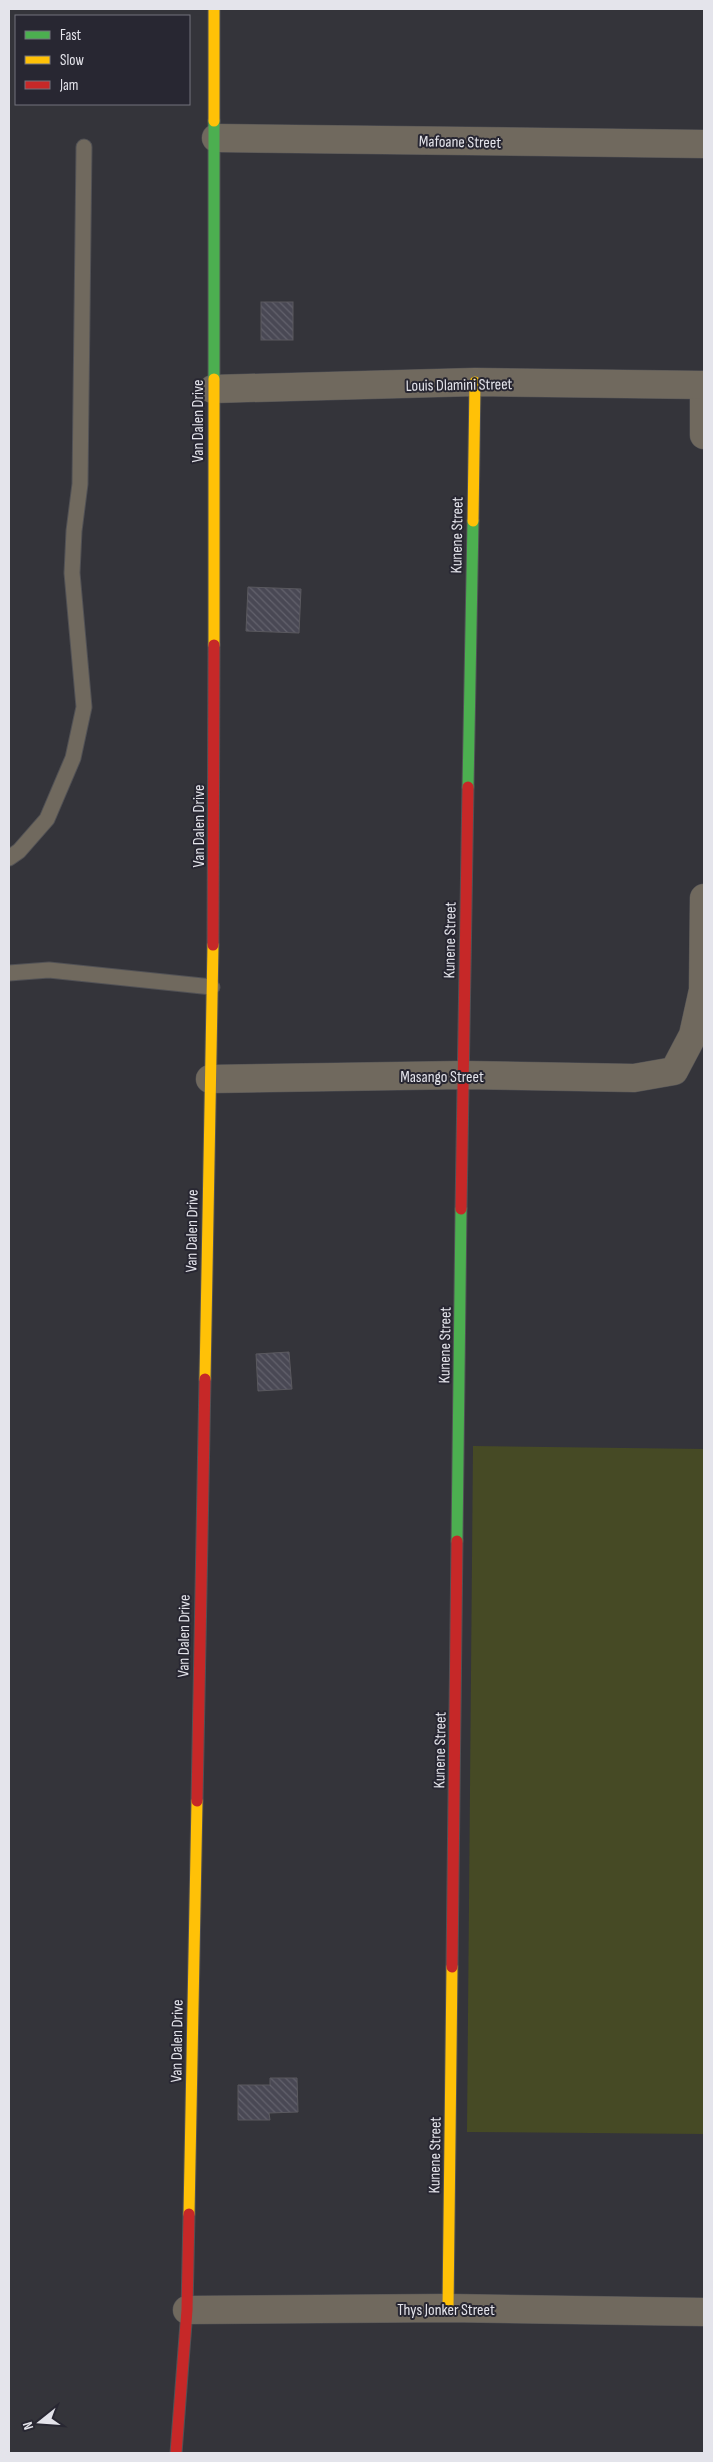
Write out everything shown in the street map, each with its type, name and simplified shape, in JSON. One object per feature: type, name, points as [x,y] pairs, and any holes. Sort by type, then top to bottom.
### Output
[{"type":"street","name":"Van Dalen Drive","points":[[176,2453],[187,2310],[214,910],[213,389],[216,138],[214,9]]},
{"type":"street","name":"Mafoane Street","points":[[216,138],[704,144]]},
{"type":"street","name":"Louis Dlamini Street","points":[[213,389],[475,382],[704,385]]},
{"type":"street","name":"Kunene Street","points":[[448,2308],[463,1074],[475,382]]},
{"type":"street","points":[[704,385],[704,435]]},
{"type":"street","name":"Masango Street","points":[[210,1079],[463,1074],[634,1078],[674,1071],[693,1035],[703,990],[704,898]]},
{"type":"street","name":"Thys Jonker Street","points":[[187,2310],[448,2308],[704,2312]]},
{"type":"lane","points":[[9,858],[19,851],[47,819],[73,758],[84,707],[72,573],[74,531],[80,484],[84,148]]},
{"type":"lane","points":[[9,973],[49,970],[212,987]]},
{"type":"green space","points":[[473,1446],[704,1449],[704,2134],[467,2132]]},
{"type":"building","points":[[261,302],[293,302],[293,340],[261,340]]},
{"type":"building","points":[[248,587],[301,589],[299,633],[246,631]]},
{"type":"building","points":[[289,1352],[292,1389],[258,1391],[256,1354]]},
{"type":"building","points":[[270,2078],[297,2078],[298,2112],[269,2113],[270,2120],[238,2120],[238,2085],[270,2085]]},
{"type":"traffic: fast","points":[[214,121],[214,379]]},
{"type":"traffic: fast","points":[[468,787],[473,521]]},
{"type":"traffic: fast","points":[[457,1541],[461,1209]]},
{"type":"traffic: slow","points":[[214,9],[214,121]]},
{"type":"traffic: slow","points":[[214,379],[214,645]]},
{"type":"traffic: slow","points":[[473,521],[475,382]]},
{"type":"traffic: slow","points":[[205,1379],[213,945]]},
{"type":"traffic: slow","points":[[189,2214],[197,1801]]},
{"type":"traffic: slow","points":[[448,2308],[452,1967]]},
{"type":"traffic: jam","points":[[213,945],[214,645]]},
{"type":"traffic: jam","points":[[461,1209],[468,787]]},
{"type":"traffic: jam","points":[[197,1801],[205,1379]]},
{"type":"traffic: jam","points":[[452,1967],[457,1541]]},
{"type":"traffic: jam","points":[[176,2453],[187,2310],[189,2214]]}]
